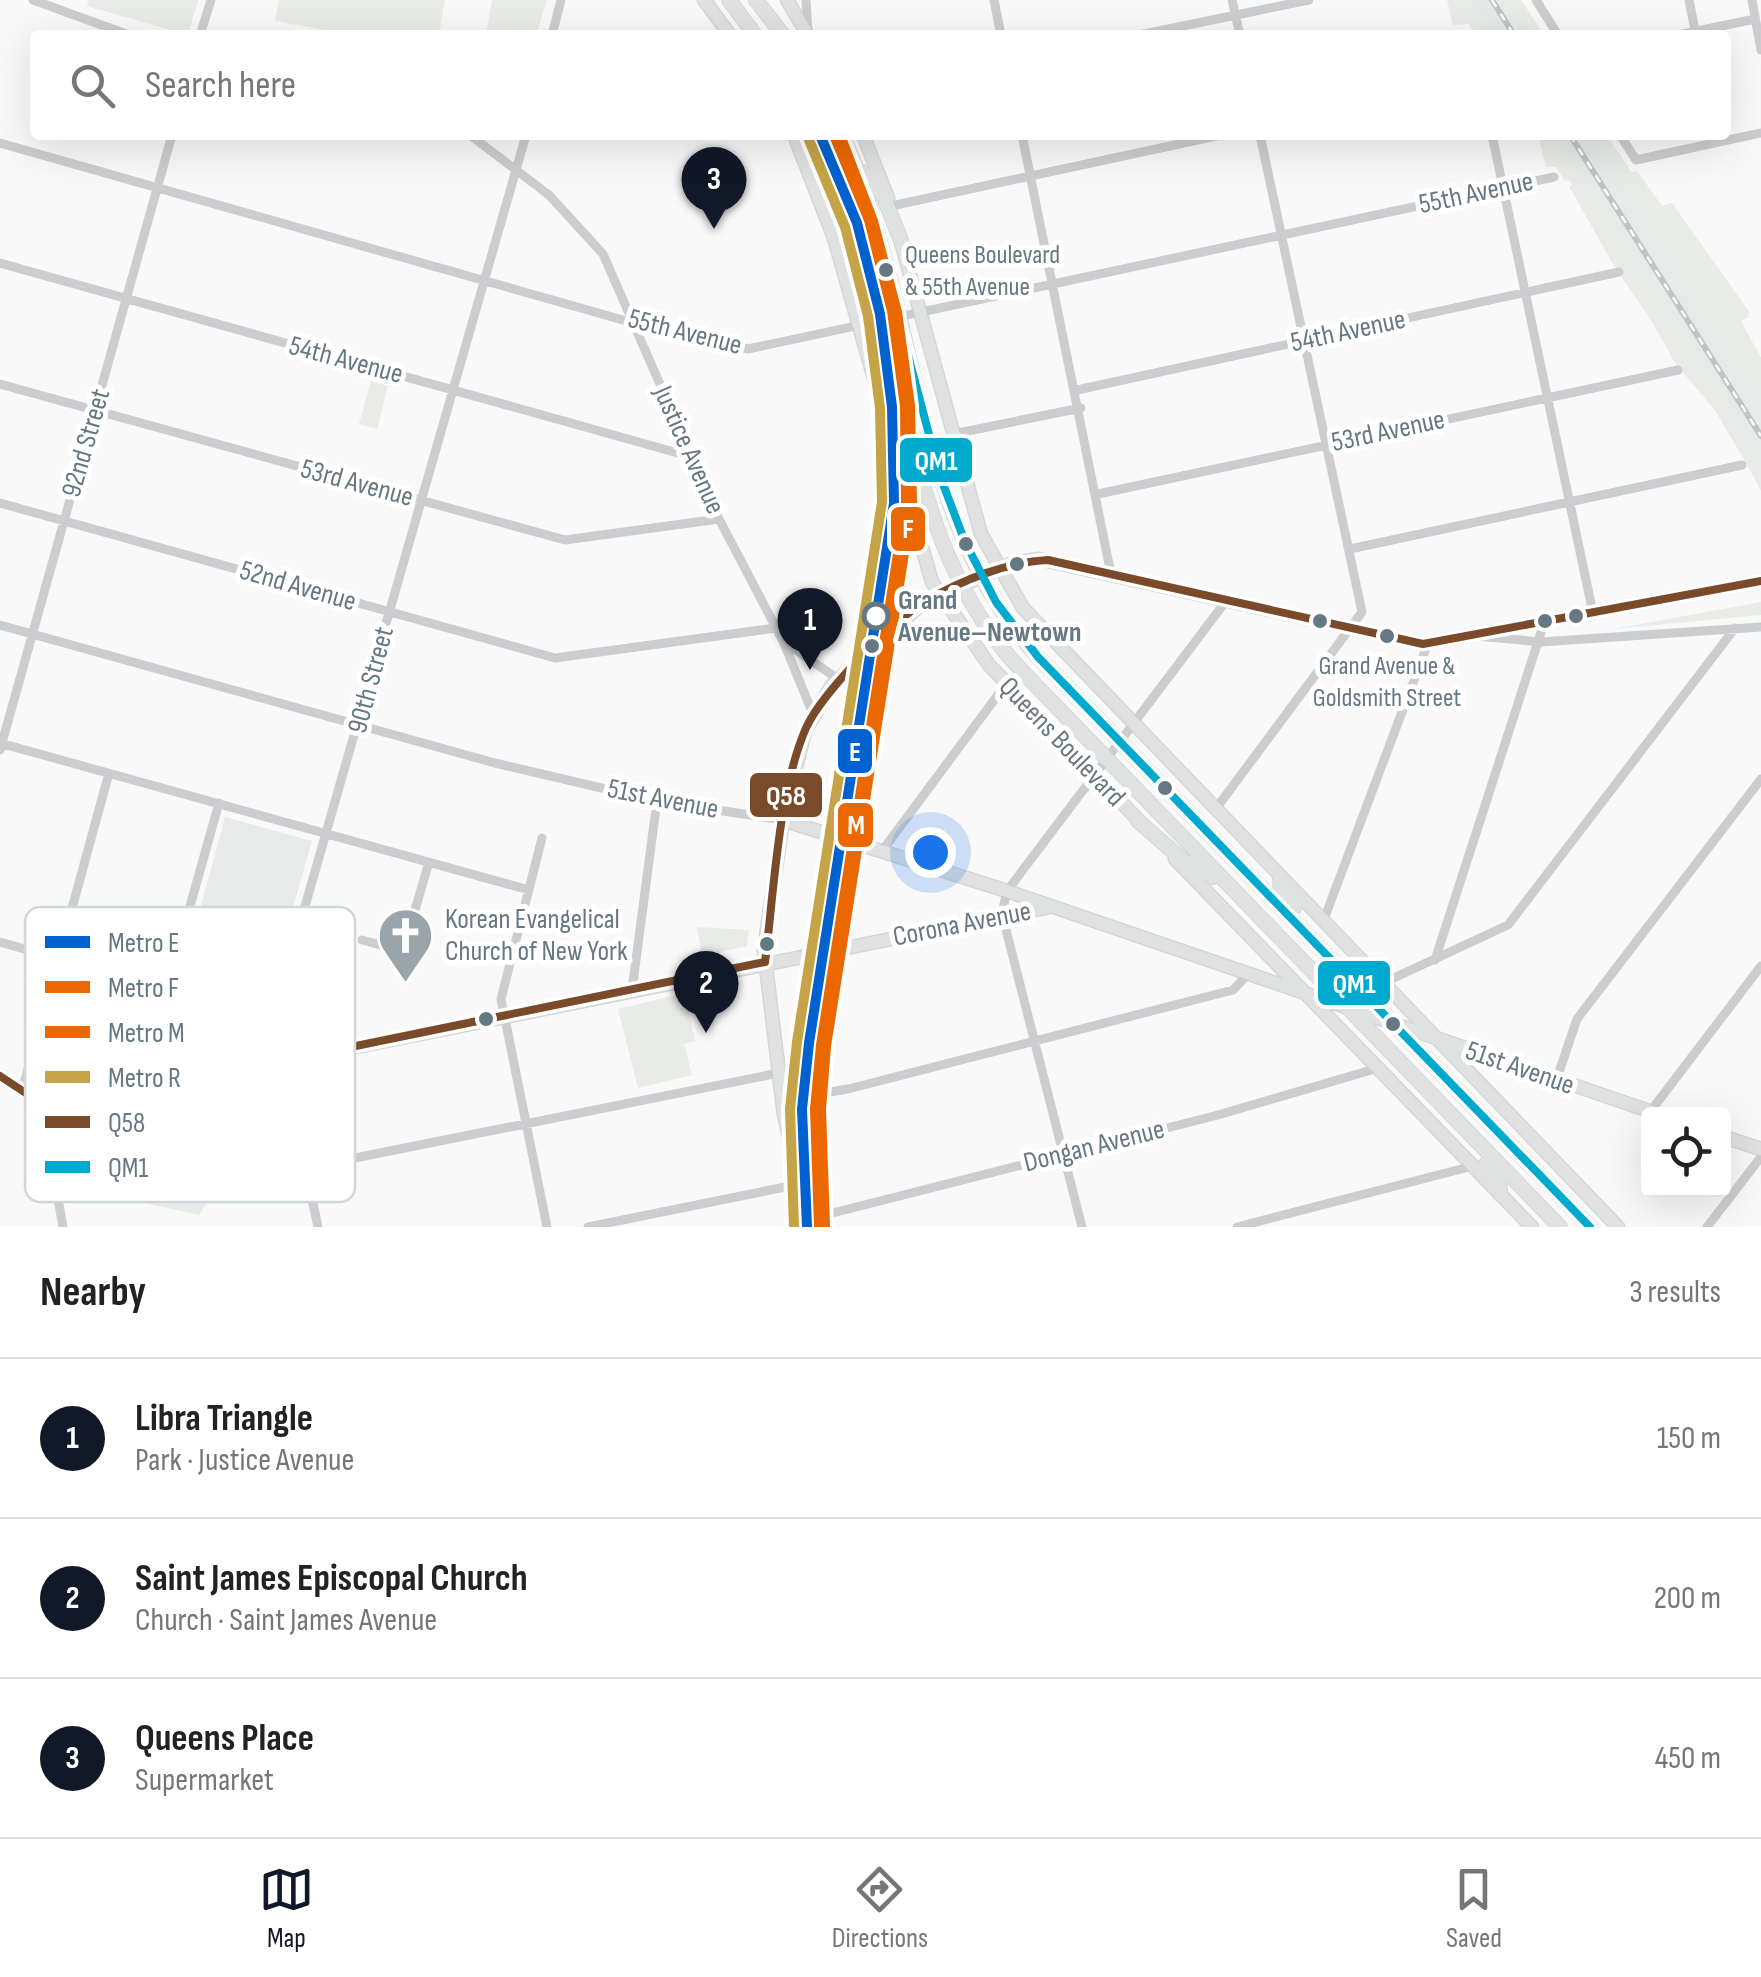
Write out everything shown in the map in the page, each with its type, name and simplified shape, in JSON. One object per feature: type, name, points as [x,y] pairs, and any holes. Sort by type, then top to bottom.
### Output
[{"type":"main road","points":[[729,0],[751,30]]},
{"type":"main road","points":[[756,0],[779,30]]},
{"type":"main road","name":"Queens Boulevard","points":[[818,140],[837,181],[882,321],[934,526],[959,586],[999,646],[1560,1227]]},
{"type":"main road","name":"Queens Boulevard","points":[[844,140],[902,317],[956,526],[978,577],[1017,634],[1590,1227]]},
{"type":"main road","points":[[855,164],[882,193],[901,240]]},
{"type":"main road","points":[[834,238],[841,212],[837,181]]},
{"type":"main road","points":[[1138,821],[1184,861],[1237,893]]},
{"type":"main road","points":[[1280,878],[1283,895],[1330,958]]},
{"type":"main road","points":[[1451,1114],[1476,1153],[1497,1174],[1500,1194]]},
{"type":"street","points":[[34,0],[115,30]]},
{"type":"street","points":[[202,30],[211,0]]},
{"type":"street","points":[[553,30],[562,0]]},
{"type":"street","points":[[704,0],[726,30]]},
{"type":"street","points":[[787,0],[805,30]]},
{"type":"street","points":[[806,0],[808,30]]},
{"type":"street","points":[[994,0],[1000,30]]},
{"type":"street","points":[[1232,0],[1239,30]]},
{"type":"street","points":[[1162,30],[1308,0]]},
{"type":"street","points":[[1536,0],[1555,30]]},
{"type":"street","points":[[1689,0],[1695,30]]},
{"type":"street","points":[[1752,0],[1761,50]]},
{"type":"street","points":[[1709,30],[1755,19]]},
{"type":"street","points":[[1731,136],[1761,133]]},
{"type":"street","name":"92nd Street","points":[[1,746],[171,140]]},
{"type":"street","name":"Justice Avenue","points":[[477,140],[516,167],[563,209],[602,254],[720,519],[783,641],[813,714]]},
{"type":"street","name":"90th Street","points":[[306,907],[524,140]]},
{"type":"street","name":"Queens Boulevard","points":[[796,140],[834,238],[910,516],[939,595],[981,656],[1006,684],[1532,1227]]},
{"type":"street","points":[[865,140],[901,240],[980,534],[1040,630],[1618,1227]]},
{"type":"street","points":[[1023,140],[1081,408],[1111,574]]},
{"type":"street","points":[[891,206],[1198,140]]},
{"type":"street","points":[[1214,810],[1362,612],[1261,140]]},
{"type":"street","points":[[1493,140],[1593,614]]},
{"type":"street","points":[[1623,140],[1636,160],[1711,140]]},
{"type":"street","name":"55th Avenue","points":[[0,143],[710,344],[748,349],[1554,177]]},
{"type":"street","name":"54th Avenue","points":[[0,263],[692,457]]},
{"type":"street","name":"54th Avenue","points":[[1076,390],[1619,272]]},
{"type":"street","name":"53rd Avenue","points":[[1098,494],[1678,370]]},
{"type":"street","name":"53rd Avenue","points":[[0,384],[565,540],[720,519]]},
{"type":"street","points":[[953,434],[1081,408]]},
{"type":"street","points":[[1350,549],[1742,465]]},
{"type":"street","name":"52nd Avenue","points":[[0,503],[554,658],[776,628]]},
{"type":"street","points":[[810,1223],[782,1100],[765,962],[783,820],[813,714],[838,679],[924,602],[998,568],[1039,558],[1352,630],[1428,643],[1761,581]]},
{"type":"street","points":[[1082,1227],[1002,914],[1007,891],[1226,601]]},
{"type":"street","points":[[1436,960],[1544,623]]},
{"type":"street","name":"51st Avenue","points":[[0,625],[495,763],[657,801],[783,820],[1007,891],[1641,1109]]},
{"type":"street","points":[[1475,635],[1540,642],[1761,627]]},
{"type":"street","points":[[1382,983],[1508,925],[1736,628]]},
{"type":"street","name":"Justice Avenue","points":[[783,641],[838,679]]},
{"type":"street","points":[[1323,922],[1428,643]]},
{"type":"street","points":[[882,851],[1006,684]]},
{"type":"street","points":[[1,746],[529,890]]},
{"type":"street","points":[[74,907],[109,773]]},
{"type":"street","points":[[1556,1080],[1577,1020],[1761,779]]},
{"type":"street","points":[[632,990],[657,801]]},
{"type":"street","points":[[190,907],[219,803]]},
{"type":"street","points":[[542,838],[501,999],[547,1227]]},
{"type":"street","points":[[362,940],[404,951],[429,862]]},
{"type":"street","name":"Corona Avenue","points":[[355,1048],[1050,907]]},
{"type":"street","points":[[0,942],[25,949]]},
{"type":"street","points":[[1658,1107],[1761,966]]},
{"type":"street","points":[[782,1100],[848,1090],[1233,990],[1248,974]]},
{"type":"street","points":[[355,1043],[366,1046]]},
{"type":"street","name":"Dongan Avenue","points":[[810,1223],[1063,1152],[1218,1115],[1378,1068]]},
{"type":"street","points":[[355,1158],[779,1073]]},
{"type":"street","points":[[0,1076],[25,1094]]},
{"type":"street","points":[[22,1092],[25,1081]]},
{"type":"street","points":[[1731,1138],[1761,1149]]},
{"type":"street","points":[[1707,1227],[1761,1157]]},
{"type":"street","points":[[1237,1227],[1473,1166]]},
{"type":"street","points":[[588,1227],[800,1184]]},
{"type":"street","points":[[312,1202],[318,1227]]},
{"type":"shaded area","points":[[89,0],[198,0],[189,30],[171,30],[87,6]]},
{"type":"shaded area","points":[[279,0],[445,0],[440,30],[324,30],[275,21]]},
{"type":"shaded area","points":[[492,0],[547,0],[538,30],[487,30]]},
{"type":"shaded area","points":[[1447,0],[1470,0],[1489,30],[1472,30],[1469,24],[1453,25]]},
{"type":"shaded area","points":[[1458,0],[1521,0],[1541,30],[1478,30]]},
{"type":"shaded area","points":[[1505,0],[1521,0],[1539,30],[1523,30]]},
{"type":"shaded area","points":[[1539,140],[1556,140],[1579,178],[1565,181],[1556,167],[1546,167]]},
{"type":"shaded area","points":[[1546,140],[1610,140],[1633,175],[1738,298],[1749,317],[1741,321],[1761,358],[1761,488],[1714,409],[1677,365]]},
{"type":"shaded area","points":[[1592,140],[1608,140],[1629,167],[1610,171]]},
{"type":"shaded area","points":[[1637,171],[1662,206],[1672,203],[1750,313],[1738,318],[1761,358],[1761,408],[1615,175]]},
{"type":"shaded area","points":[[1583,182],[1761,463],[1761,491],[1721,416],[1673,360],[1666,342],[1614,266],[1569,186]]},
{"type":"shaded area","points":[[371,381],[388,386],[377,429],[359,424]]},
{"type":"shaded area","points":[[1761,602],[1761,615],[1613,629]]},
{"type":"shaded area","points":[[225,817],[312,841],[293,907],[201,907]]},
{"type":"shaded area","points":[[697,927],[749,930],[747,946],[702,956]]},
{"type":"shaded area","points":[[685,993],[695,1041],[684,1044],[692,1075],[638,1088],[618,1009]]},
{"type":"shaded area","points":[[140,1202],[207,1202],[199,1215]]},
{"type":"railway","points":[[1492,0],[1511,30]]},
{"type":"railway","points":[[1573,140],[1761,436]]},
{"type":"metro line","name":"R","points":[[794,1227],[790,1109],[797,1042],[882,502],[880,408],[868,316],[845,227],[809,140]]},
{"type":"metro line","name":"E","points":[[807,1227],[802,1109],[809,1043],[894,503],[892,407],[880,314],[857,223],[822,140]]},
{"type":"metro line","name":"M","points":[[819,1226],[815,1109],[821,1045],[906,503],[905,406],[892,311],[869,220],[836,140]]},
{"type":"metro line","name":"F","points":[[825,1226],[821,1109],[826,1046],[912,503],[910,406],[897,312],[873,221],[842,140]]},
{"type":"transit line","name":"QM1","points":[[844,140],[867,200],[940,476],[965,542],[996,602],[1038,657],[1590,1227]]},
{"type":"transit line","name":"Q58","points":[[765,962],[783,812],[797,754],[814,713],[859,659],[895,624],[926,601],[985,573],[1048,560],[1423,644],[1761,581]]},
{"type":"transit line","name":"Q58","points":[[355,1046],[765,962]]},
{"type":"transit line","name":"Q58","points":[[0,1076],[25,1092]]},
{"type":"place","name":"Queens Place","points":[[714,229]]},
{"type":"place","name":"Queens Boulevard & 55th Avenue","points":[[886,270]]},
{"type":"place","name":"Grand Avenue–Newtown","points":[[876,616]]},
{"type":"place","name":"Grand Avenue & Goldsmith Street","points":[[1387,636]]},
{"type":"place","name":"Libra Triangle","points":[[810,670]]},
{"type":"place","name":"Korean Evangelical Church of New York","points":[[406,984]]},
{"type":"place","name":"Saint James Episcopal Church","points":[[706,1033]]}]
